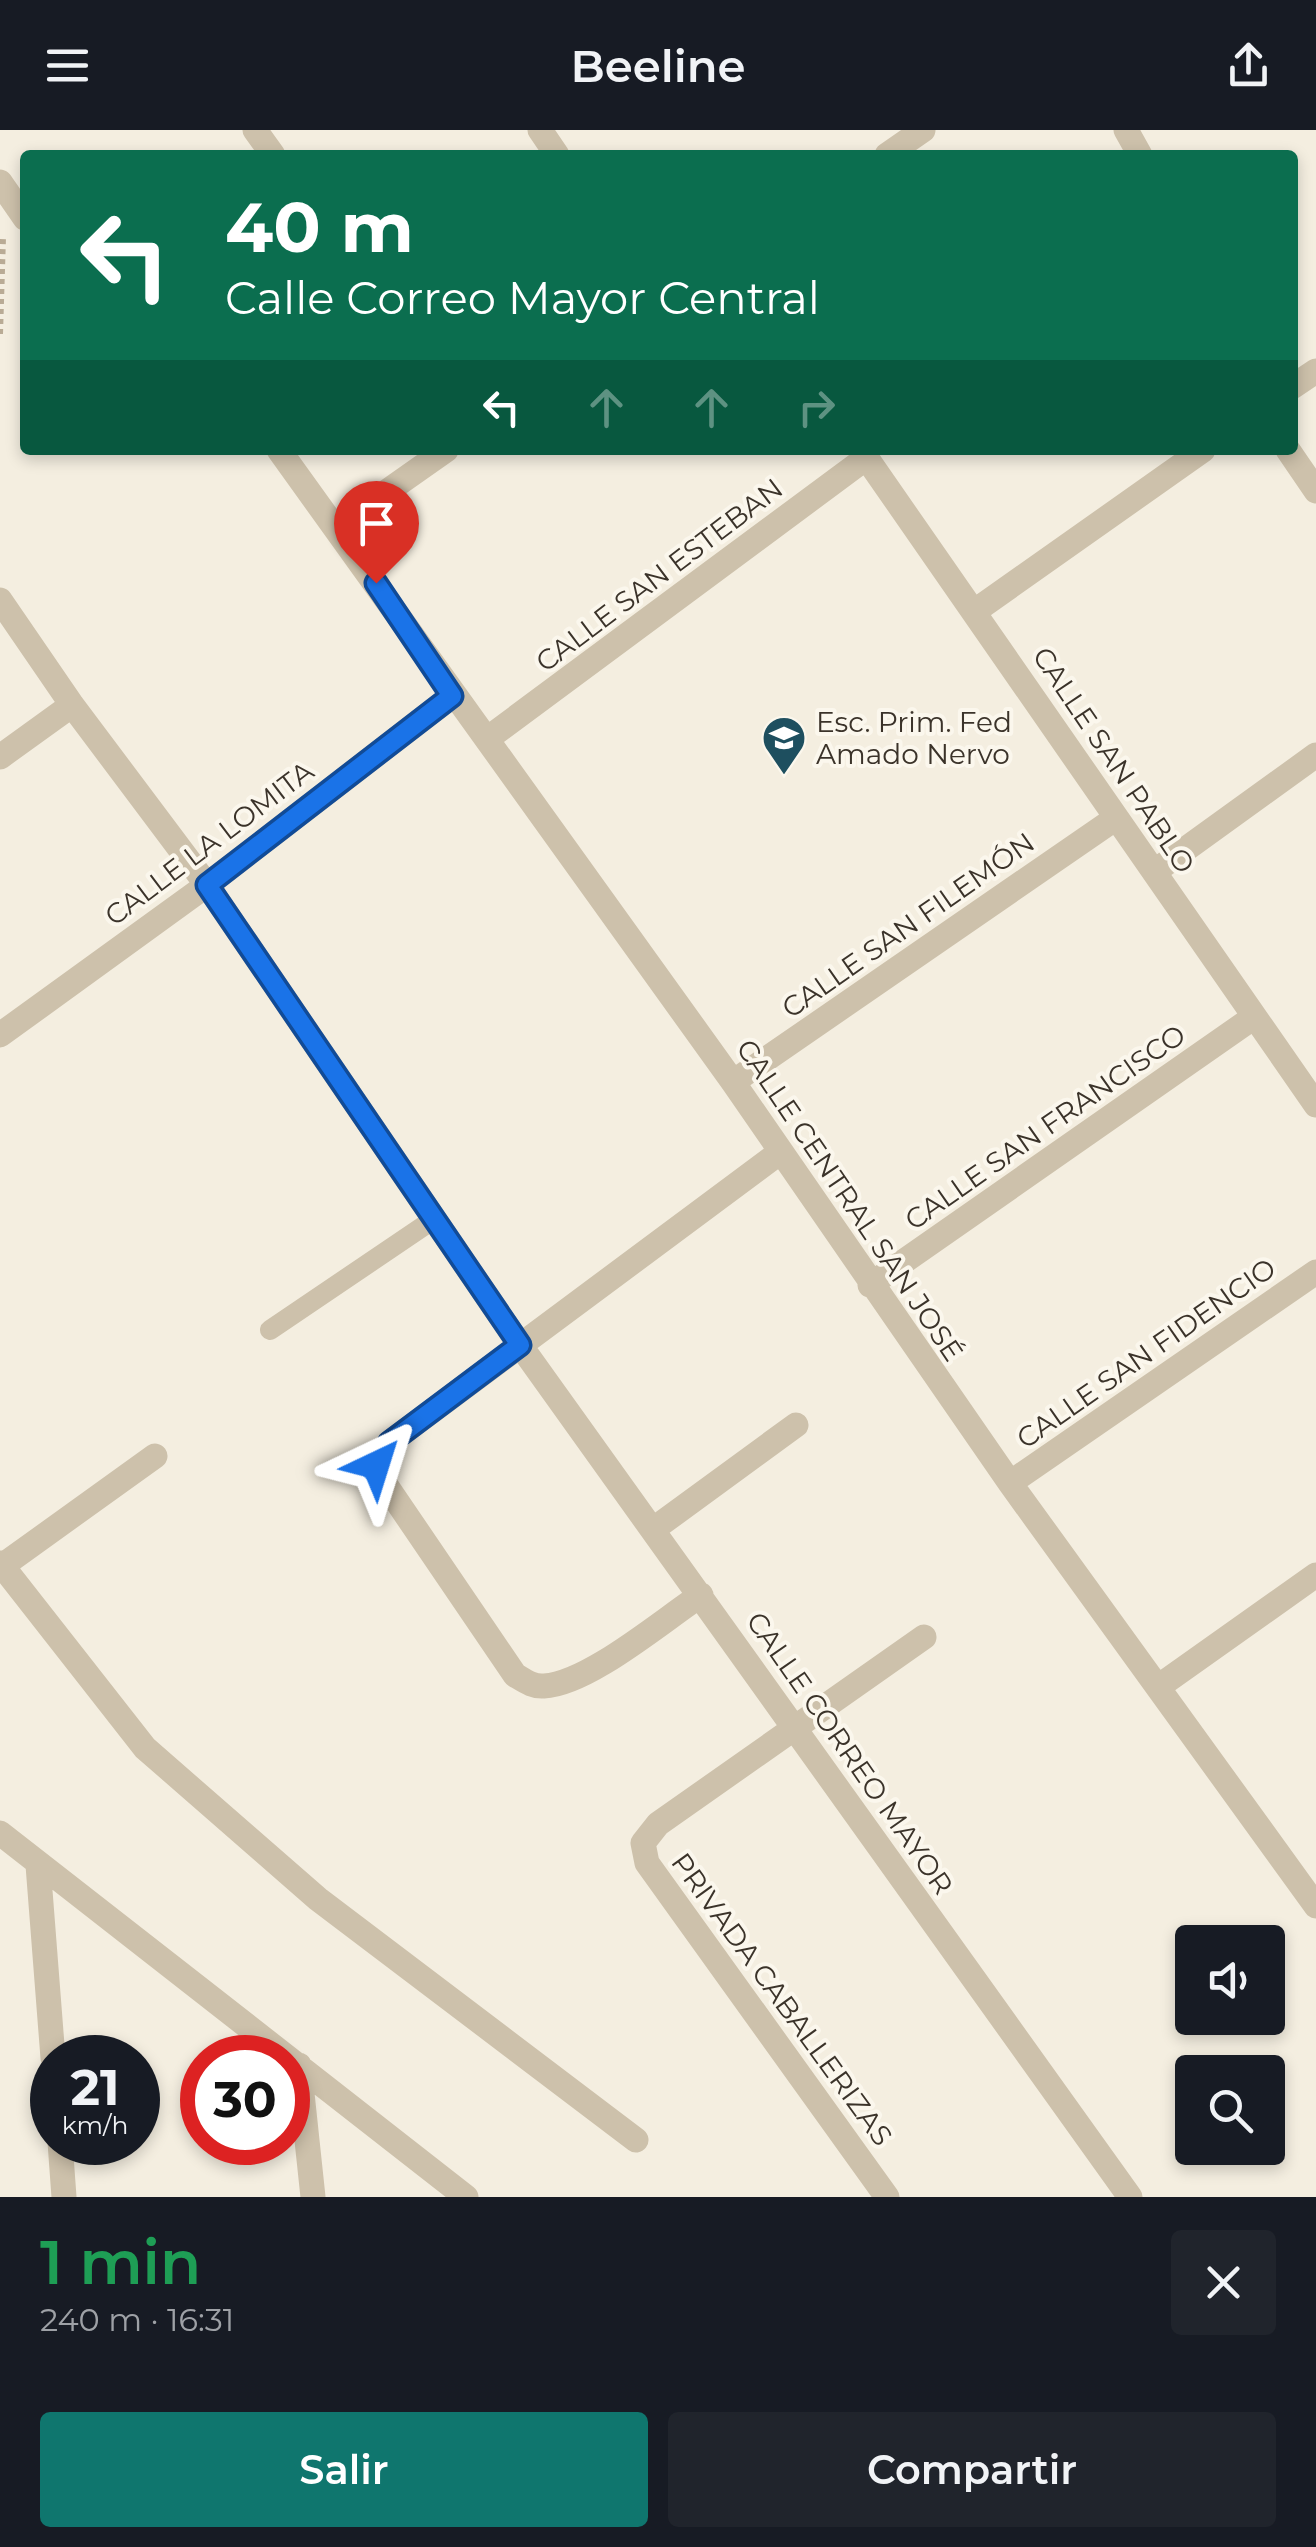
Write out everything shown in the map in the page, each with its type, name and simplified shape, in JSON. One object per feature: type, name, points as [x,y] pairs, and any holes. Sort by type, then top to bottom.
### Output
[{"type":"street","points":[[894,150],[923,130]]},
{"type":"street","points":[[1,184],[20,211]]},
{"type":"street","name":"CALLE CENTRAL SAN JOSÉ","points":[[284,455],[338,526],[452,696],[733,1082],[1010,1484],[1312,1893]]},
{"type":"street","points":[[338,526],[439,455]]},
{"type":"street","name":"CALLE SAN ESTEBAN","points":[[487,739],[863,455]]},
{"type":"street","name":"CALLE SAN PABLO","points":[[865,455],[1316,1104]]},
{"type":"street","points":[[975,611],[1196,455]]},
{"type":"street","points":[[1291,455],[1316,491]]},
{"type":"street","name":"CALLE CORREO MAYOR","points":[[0,600],[72,705],[207,885],[520,1345],[655,1528],[1122,2194]]},
{"type":"street","name":"CALLE LA LOMITA","points":[[0,1035],[207,885],[452,696]]},
{"type":"street","points":[[0,758],[72,705]]},
{"type":"street","points":[[1154,872],[1316,755]]},
{"type":"street","name":"CALLE SAN FILEMÓN","points":[[733,1082],[1116,818]]},
{"type":"street","name":"CALLE SAN FRANCISCO","points":[[870,1285],[1254,1017]]},
{"type":"street","points":[[701,1595],[560,1684],[534,1686],[515,1676],[376,1465],[389,1443],[779,1153]]},
{"type":"street","name":"CALLE SAN FIDENCIO","points":[[1010,1484],[1316,1272]]},
{"type":"street","points":[[655,1528],[796,1426]]},
{"type":"street","points":[[154,1456],[1,1564],[145,1748],[318,1900],[636,2140]]},
{"type":"street","points":[[1158,1687],[1316,1575]]},
{"type":"street","points":[[796,1727],[924,1637]]},
{"type":"street","name":"PRIVADA CABALLERIZAS","points":[[796,1727],[658,1824],[643,1843],[647,1863],[886,2197]]},
{"type":"street","points":[[0,1833],[259,2035]]},
{"type":"street","points":[[38,1865],[51,2035]]},
{"type":"street","points":[[310,2074],[466,2197]]},
{"type":"street","points":[[62,2165],[64,2197]]},
{"type":"street","points":[[309,2165],[312,2197]]},
{"type":"lane","points":[[270,1330],[434,1219]]},
{"type":"path","points":[[0,334],[1,184]]},
{"type":"place","name":"Esc. Prim. Fed Amado Nervo","points":[[784,776]]},
{"type":"route","points":[[376,583],[452,696],[207,885],[520,1345],[389,1443],[376,1465]]}]
